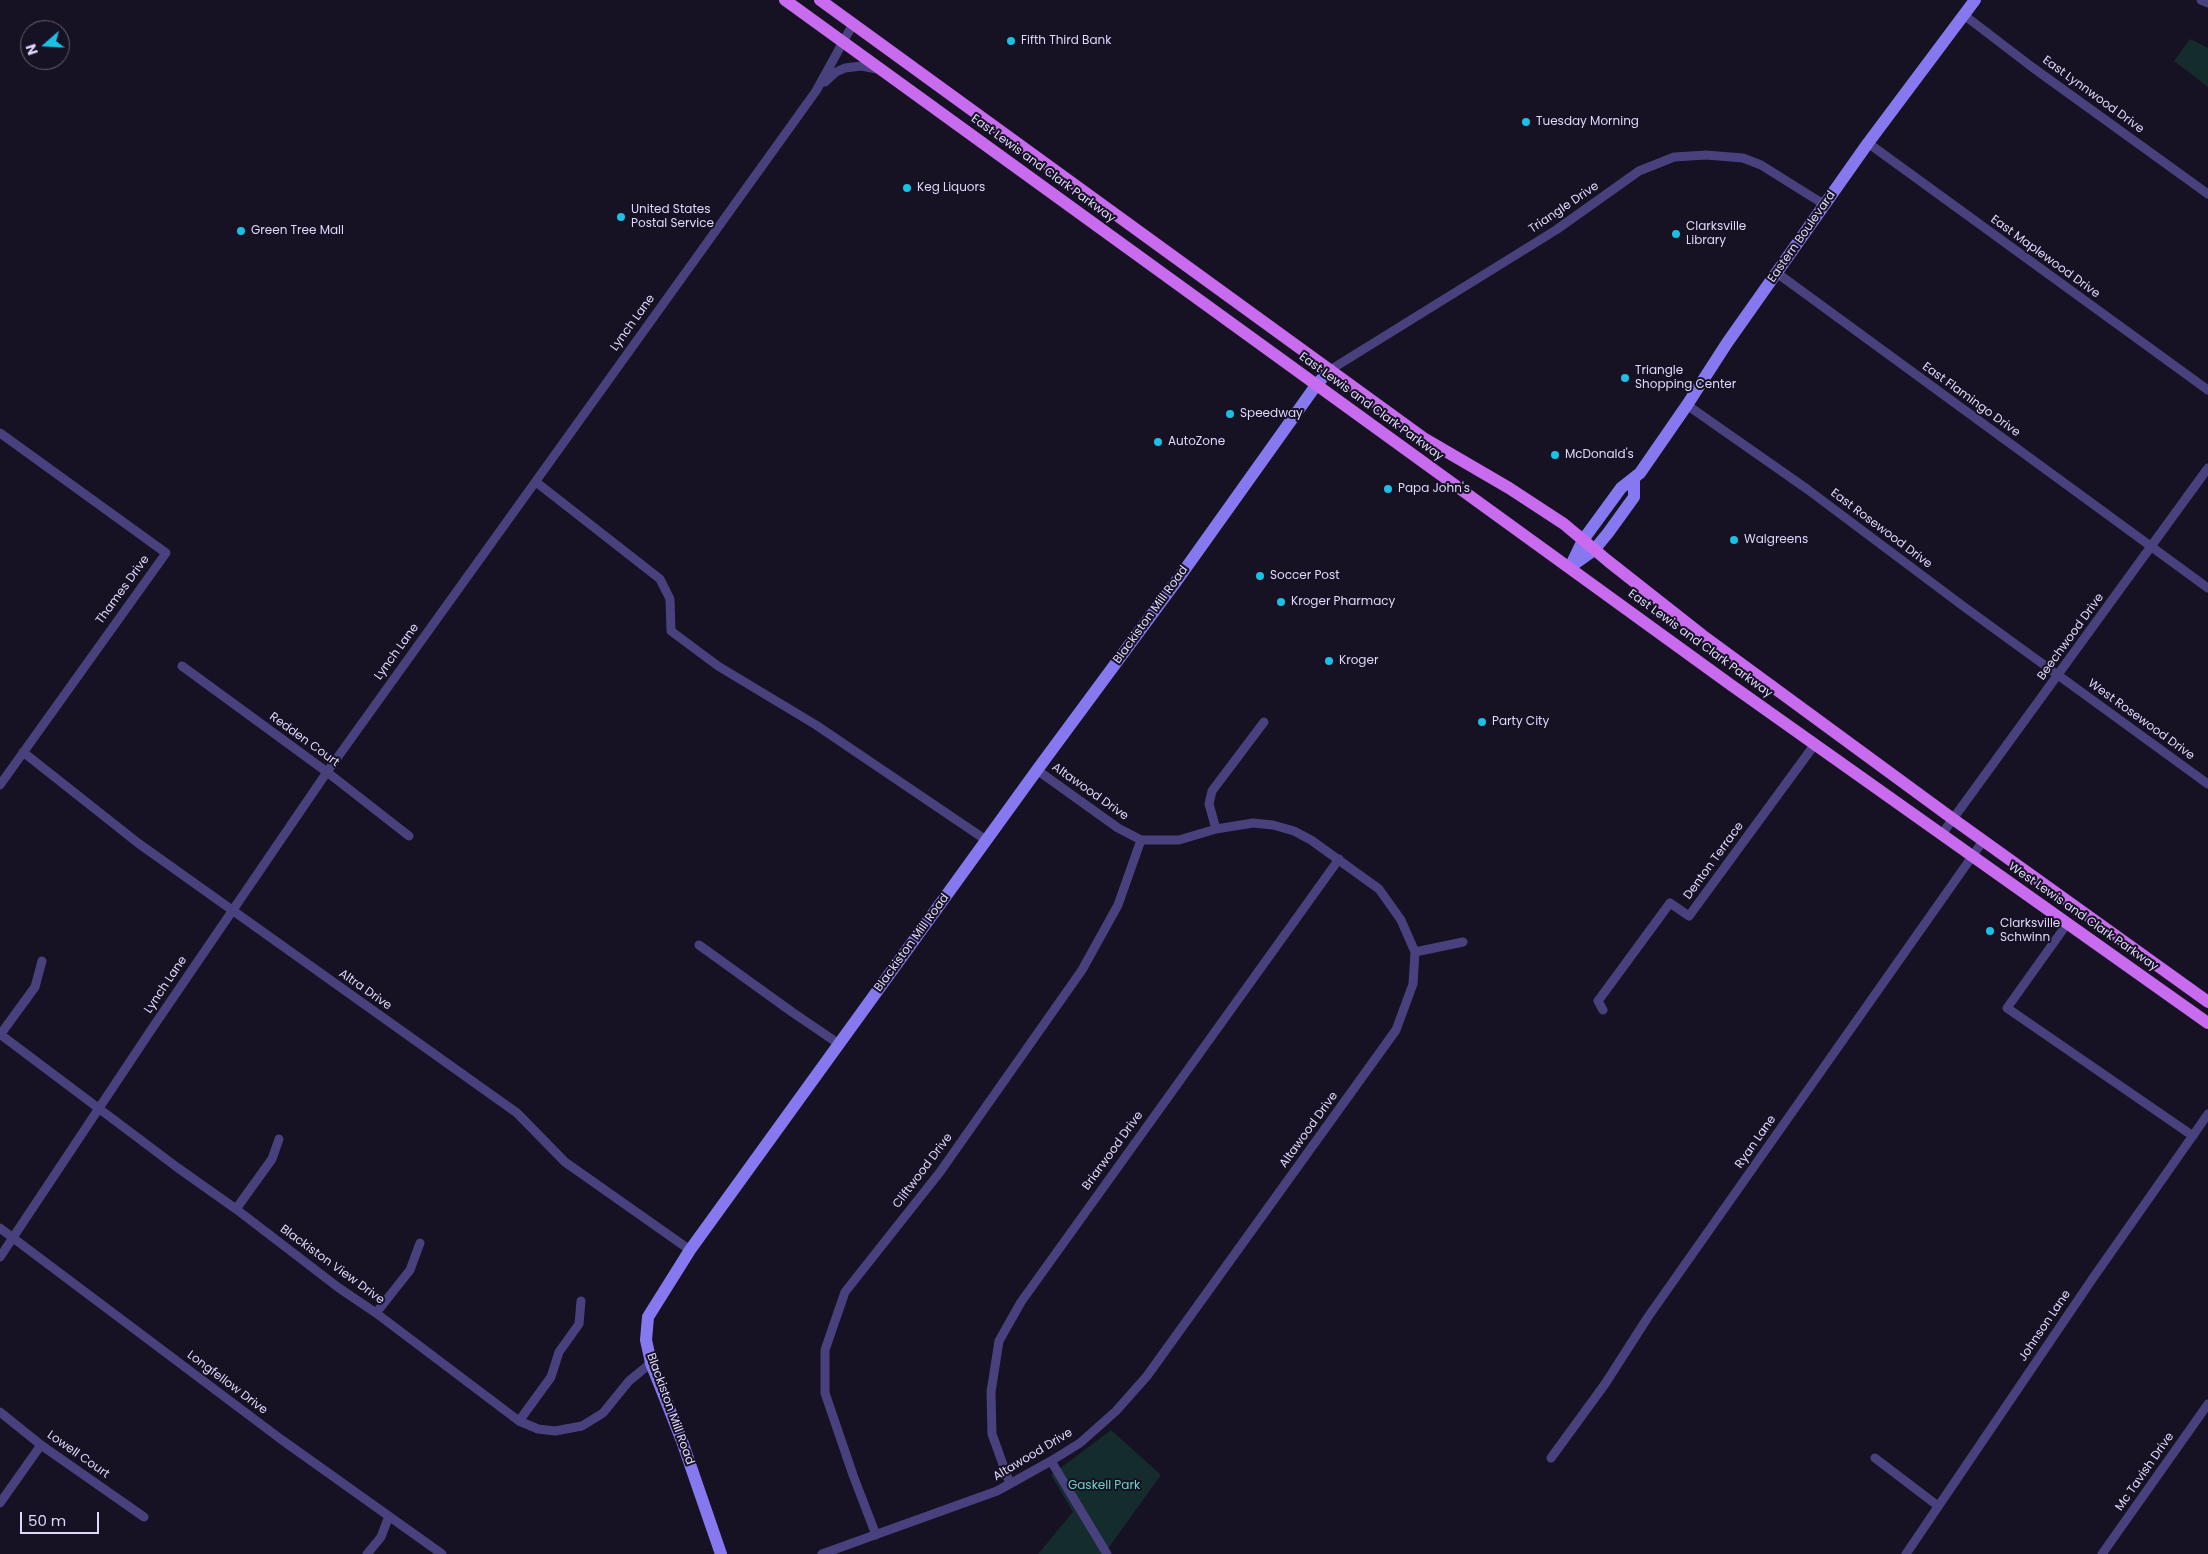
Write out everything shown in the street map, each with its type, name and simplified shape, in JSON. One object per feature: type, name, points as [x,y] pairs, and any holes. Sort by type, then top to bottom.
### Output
[{"type":"main road","name":"East Lewis and Clark Parkway","points":[[785,0],[1942,834]]},
{"type":"main road","name":"East Lewis and Clark Parkway","points":[[820,0],[1425,439],[1509,488],[1564,524],[1702,635],[1953,819]]},
{"type":"main road","name":"Eastern Boulevard","points":[[1570,567],[1582,540],[1621,488],[1634,479],[1868,143],[1976,0]]},
{"type":"main road","name":"Blackiston Mill Road","points":[[720,1554],[682,1441],[652,1363],[646,1340],[647,1320],[690,1250],[986,840],[1178,579],[1317,384],[1330,370]]},
{"type":"main road","name":"Eastern Boulevard","points":[[1570,567],[1594,550],[1634,497],[1634,479]]},
{"type":"main road","name":"West Lewis and Clark Parkway","points":[[1953,819],[2208,1002]]},
{"type":"main road","name":"West Lewis and Clark Parkway","points":[[1942,834],[2208,1023]]},
{"type":"street","points":[[2202,0],[2208,3]]},
{"type":"street","name":"East Lynnwood Drive","points":[[1964,15],[2032,67],[2208,194]]},
{"type":"street","name":"Lynch Lane","points":[[0,1257],[327,772],[816,92],[853,24]]},
{"type":"street","name":"Lynch Lane","points":[[816,92],[836,72],[845,68],[869,67],[885,72]]},
{"type":"street","name":"East Maplewood Drive","points":[[1868,143],[2208,390]]},
{"type":"street","name":"Triangle Drive","points":[[1330,370],[1556,230],[1639,171],[1674,157],[1706,154],[1743,158],[1761,165],[1825,205]]},
{"type":"street","name":"East Flamingo Drive","points":[[1777,273],[2208,588]]},
{"type":"street","name":"East Rosewood Drive","points":[[1687,405],[1807,489],[2059,675]]},
{"type":"street","name":"Thames Drive","points":[[0,433],[166,553],[0,784]]},
{"type":"street","name":"Beechwood Drive","points":[[1942,834],[2208,468]]},
{"type":"street","points":[[536,482],[660,579],[670,599],[671,631],[718,666],[816,725],[986,840]]},
{"type":"street","name":"Redden Court","points":[[182,666],[327,772],[409,836]]},
{"type":"street","name":"West Rosewood Drive","points":[[2059,675],[2208,784]]},
{"type":"street","points":[[1216,829],[1209,804],[1212,791],[1253,734],[1264,722]]},
{"type":"street","name":"Denton Terrace","points":[[1603,1010],[1598,1001],[1670,903],[1689,916],[1816,744]]},
{"type":"street","name":"Altra Drive","points":[[23,752],[138,844],[517,1114],[565,1162],[690,1250]]},
{"type":"street","name":"Altawood Drive","points":[[822,1554],[967,1503],[1010,1484],[1080,1443],[1116,1411],[1147,1376],[1396,1030],[1413,984],[1415,952],[1400,920],[1379,889],[1311,840],[1294,831],[1272,825],[1253,823],[1216,829],[1178,840],[1141,840],[1118,828],[1037,770]]},
{"type":"street","name":"Cliftwood Drive","points":[[876,1535],[825,1393],[825,1350],[845,1292],[940,1172],[1082,970],[1118,905],[1141,840]]},
{"type":"street","name":"Ryan Lane","points":[[1551,1458],[1605,1384],[1648,1317],[1983,841]]},
{"type":"street","name":"Briarwood Drive","points":[[1010,1484],[992,1434],[992,1392],[999,1341],[1021,1302],[1339,859]]},
{"type":"street","points":[[2067,924],[2007,1008],[2193,1136]]},
{"type":"street","points":[[1415,952],[1463,942]]},
{"type":"street","points":[[698,945],[839,1044]]},
{"type":"street","points":[[0,1034],[35,986],[42,961]]},
{"type":"street","name":"Blackiston View Drive","points":[[0,1034],[519,1421],[538,1430],[555,1431],[582,1426],[604,1413],[629,1381],[652,1363]]},
{"type":"street","name":"Johnson Lane","points":[[1906,1554],[2093,1278],[2208,1114]]},
{"type":"street","points":[[236,1209],[272,1159],[279,1139]]},
{"type":"street","name":"Longfellow Drive","points":[[0,1228],[282,1440],[442,1554]]},
{"type":"street","points":[[376,1313],[410,1270],[420,1243]]},
{"type":"street","points":[[519,1421],[551,1377],[559,1352],[579,1324],[581,1301]]},
{"type":"street","name":"Mc Tavish Drive","points":[[2102,1554],[2208,1404]]},
{"type":"street","name":"Lowell Court","points":[[0,1412],[41,1445],[144,1517]]},
{"type":"street","points":[[0,1503],[41,1445]]},
{"type":"street","points":[[1875,1458],[1938,1506]]},
{"type":"street","points":[[1051,1461],[1107,1554]]},
{"type":"street","points":[[367,1554],[381,1537],[389,1516]]},
{"type":"green space","points":[[2190,39],[2208,48],[2208,87],[2174,61]]},
{"type":"green space","name":"Gaskell Park","points":[[1111,1430],[1161,1475],[1104,1554],[1038,1554],[1073,1512],[1051,1475]]},
{"type":"place","name":"Fifth Third Bank","points":[[1011,41]]},
{"type":"place","name":"Tuesday Morning","points":[[1526,122]]},
{"type":"place","name":"Keg Liquors","points":[[907,188]]},
{"type":"place","name":"United States Postal Service","points":[[621,217]]},
{"type":"place","name":"Green Tree Mall","points":[[241,231]]},
{"type":"place","name":"Clarksville Library","points":[[1676,234]]},
{"type":"place","name":"Triangle Shopping Center","points":[[1625,378]]},
{"type":"place","name":"Speedway","points":[[1230,414]]},
{"type":"place","name":"AutoZone","points":[[1158,442]]},
{"type":"place","name":"McDonald's","points":[[1555,455]]},
{"type":"place","name":"Papa John's","points":[[1388,489]]},
{"type":"place","name":"Walgreens","points":[[1734,540]]},
{"type":"place","name":"Soccer Post","points":[[1260,576]]},
{"type":"place","name":"Kroger Pharmacy","points":[[1281,602]]},
{"type":"place","name":"Kroger","points":[[1329,661]]},
{"type":"place","name":"Party City","points":[[1482,722]]},
{"type":"place","name":"Clarksville Schwinn","points":[[1990,931]]}]
